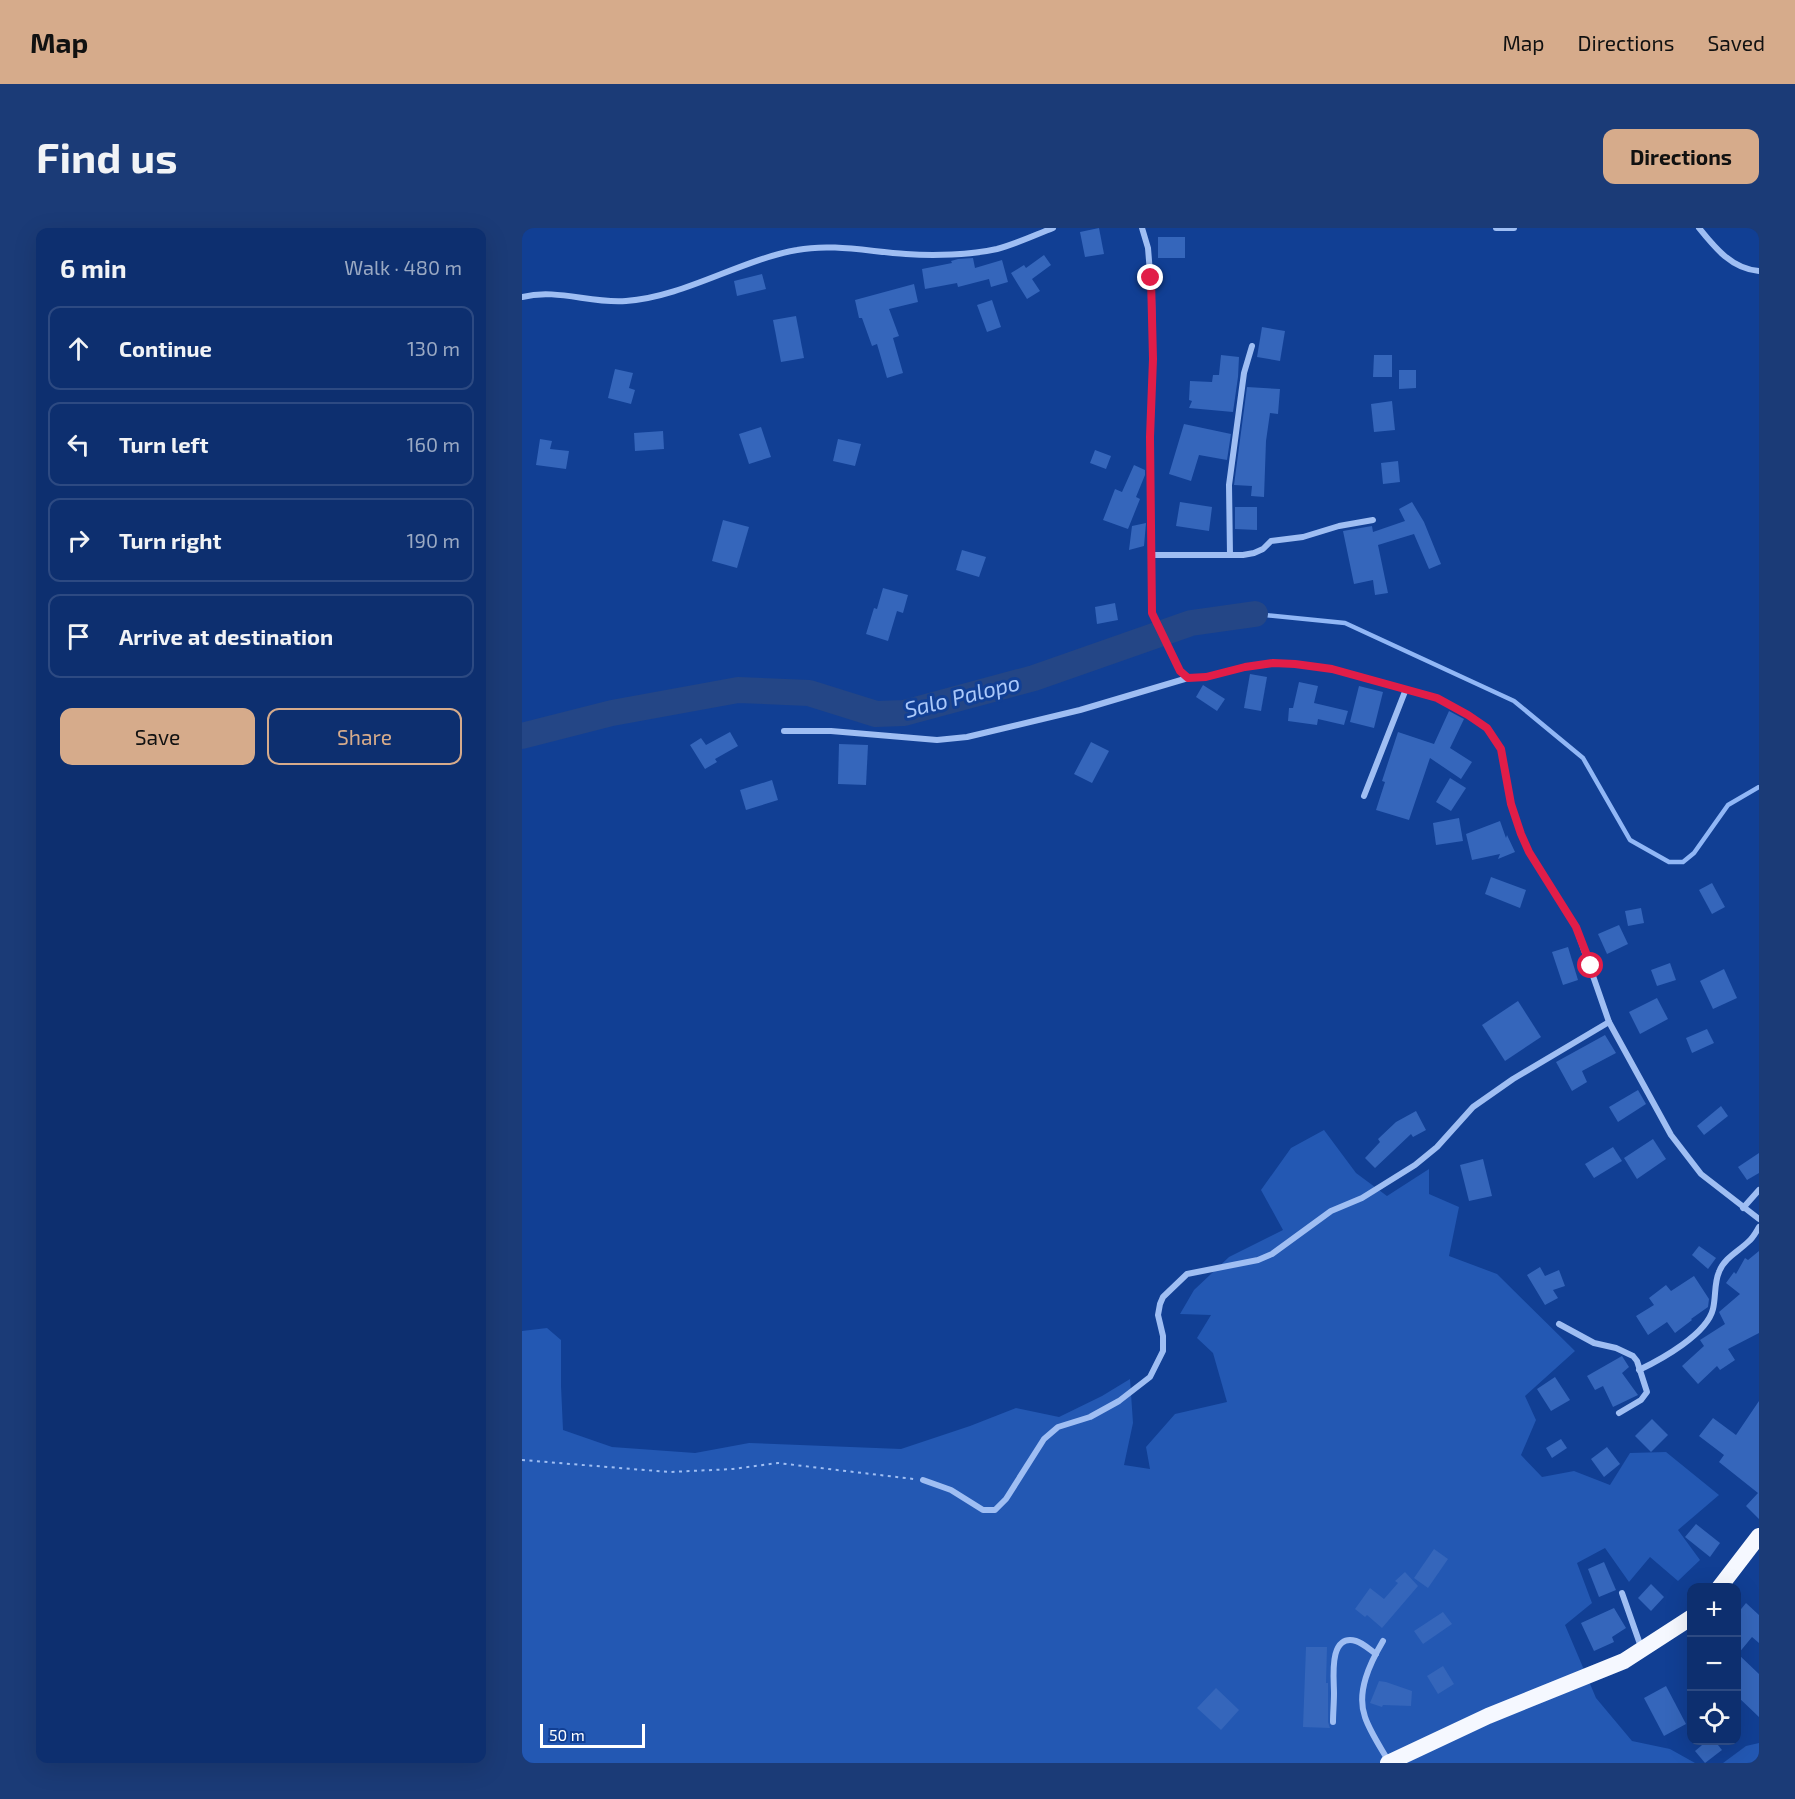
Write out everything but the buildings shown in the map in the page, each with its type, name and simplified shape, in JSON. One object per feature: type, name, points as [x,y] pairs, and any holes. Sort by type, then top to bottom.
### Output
[{"type":"highway","points":[[1722,1583],[1759,1536]]},
{"type":"highway","points":[[1389,1763],[1488,1716],[1624,1661],[1687,1620]]},
{"type":"street","points":[[522,297],[547,294],[626,302],[652,297],[798,249],[831,248],[909,254],[943,254],[997,249],[1053,228]]},
{"type":"street","points":[[1142,228],[1148,248],[1152,308],[1150,437],[1152,613],[1180,671],[1188,678]]},
{"type":"street","points":[[1496,228],[1514,228]]},
{"type":"street","points":[[1699,228],[1719,252],[1732,263],[1747,270],[1759,271]]},
{"type":"street","points":[[1230,555],[1229,485],[1244,373],[1252,346]]},
{"type":"street","points":[[1151,555],[1254,553],[1263,549],[1271,541],[1303,537],[1339,526],[1373,520]]},
{"type":"street","points":[[784,731],[831,731],[937,740],[967,737],[1080,710],[1188,678],[1206,677],[1245,667],[1273,663],[1332,669],[1437,698],[1487,728],[1501,749],[1511,804],[1521,834],[1529,852],[1576,927],[1609,1022],[1671,1135],[1701,1174],[1759,1219]]},
{"type":"street","points":[[1364,796],[1406,689]]},
{"type":"street","points":[[923,1480],[951,1490],[983,1510],[995,1509],[1006,1499],[1044,1439],[1058,1427],[1090,1417],[1119,1401],[1150,1377],[1163,1351],[1163,1336],[1158,1315],[1160,1304],[1163,1296],[1187,1274],[1257,1260],[1272,1254],[1331,1211],[1362,1198],[1415,1165],[1437,1147],[1473,1107],[1513,1079],[1609,1022]]},
{"type":"street","points":[[1743,1208],[1759,1190]]},
{"type":"street","points":[[1639,1370],[1675,1350],[1700,1330],[1713,1311],[1719,1272],[1725,1262],[1750,1241],[1759,1227]]},
{"type":"street","points":[[1558,1324],[1594,1343],[1627,1352],[1637,1361],[1647,1392],[1645,1396],[1619,1413]]},
{"type":"street","points":[[1622,1593],[1642,1650]]},
{"type":"street","points":[[1333,1722],[1332,1668],[1342,1642],[1356,1641],[1376,1654]]},
{"type":"street","points":[[1383,1641],[1366,1679],[1362,1703],[1365,1716],[1389,1763]]},
{"type":"path","points":[[522,1460],[669,1472],[733,1469],[778,1463],[923,1480]]},
{"type":"shaded area","points":[[1324,1130],[1356,1173],[1387,1196],[1429,1169],[1429,1194],[1459,1207],[1449,1256],[1497,1274],[1575,1351],[1525,1396],[1536,1420],[1521,1455],[1542,1477],[1574,1471],[1610,1485],[1630,1453],[1666,1452],[1719,1495],[1678,1530],[1700,1560],[1678,1581],[1650,1557],[1629,1582],[1605,1548],[1577,1563],[1592,1603],[1565,1625],[1596,1698],[1632,1741],[1670,1749],[1695,1763],[522,1763],[522,1331],[547,1328],[561,1340],[563,1430],[612,1447],[695,1453],[749,1443],[901,1449],[1016,1408],[1059,1417],[1130,1379],[1133,1423],[1124,1465],[1150,1469],[1146,1447],[1175,1414],[1227,1402],[1213,1353],[1197,1338],[1211,1315],[1180,1314],[1194,1290],[1229,1257],[1283,1230],[1261,1190],[1291,1148]]},
{"type":"shaded area","points":[[1759,1743],[1759,1763],[1723,1763],[1746,1746]]},
{"type":"waterway","points":[[1255,614],[1345,623],[1514,701],[1583,758],[1630,840],[1669,862],[1683,862],[1694,853],[1728,805],[1759,787]]},
{"type":"waterway","name":"Salo Palopo","points":[[522,736],[612,713],[738,690],[809,693],[876,714],[904,713],[1034,678],[1191,623],[1255,614]]},
{"type":"route","points":[[1151,278],[1152,613],[1180,671],[1188,678],[1206,677],[1245,667],[1273,663],[1332,669],[1437,698],[1487,728],[1501,749],[1511,804],[1521,834],[1529,852],[1576,927],[1591,966]]}]
